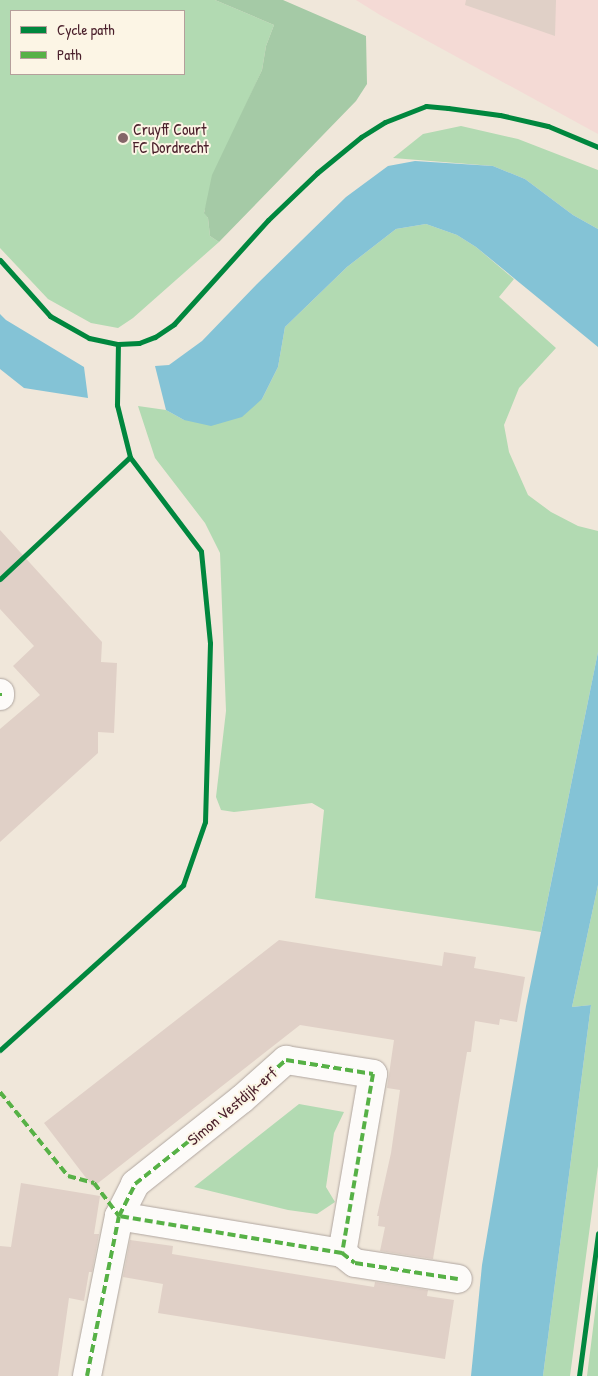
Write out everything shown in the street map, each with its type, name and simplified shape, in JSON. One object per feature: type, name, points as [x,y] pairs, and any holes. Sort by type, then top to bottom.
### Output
[{"type":"street","name":"Simon Vestdijk-erf","points":[[87,1376],[119,1216],[135,1184],[242,1099],[286,1060],[373,1074],[342,1253]]},
{"type":"street","points":[[119,1216],[342,1253],[355,1263],[458,1279]]},
{"type":"shaded area","points":[[356,0],[598,0],[598,134],[380,15]]},
{"type":"green space","name":"Cruyff Court FC Dordrecht","points":[[0,0],[215,0],[274,25],[266,46],[262,70],[233,133],[204,212],[208,218],[210,236],[219,242],[133,318],[118,328],[91,323],[48,299],[0,248]]},
{"type":"green space","points":[[215,0],[283,0],[366,36],[367,84],[356,101],[219,242],[210,236],[208,218],[204,213],[212,175],[262,70],[266,46],[274,25]]},
{"type":"green space","points":[[461,126],[518,139],[598,170],[598,229],[573,215],[525,179],[493,166],[393,158],[423,134]]},
{"type":"green space","points":[[426,224],[457,235],[476,247],[514,279],[499,297],[556,348],[519,388],[504,425],[509,452],[528,495],[551,512],[578,526],[598,531],[598,652],[541,932],[315,898],[324,810],[312,803],[234,812],[221,810],[216,797],[226,711],[220,553],[205,523],[155,458],[138,406],[166,410],[184,420],[262,399],[278,367],[285,327],[347,267],[396,229]]},
{"type":"green space","points":[[598,885],[598,1166],[570,1376],[543,1376],[591,1005],[572,1007]]},
{"type":"green space","points":[[299,1104],[344,1112],[334,1133],[326,1187],[335,1202],[317,1214],[288,1210],[194,1187]]},
{"type":"green space","points":[[598,1289],[598,1376],[587,1376]]},
{"type":"water","points":[[415,161],[493,166],[525,179],[573,215],[598,229],[598,347],[476,247],[457,235],[426,224],[396,229],[347,267],[285,327],[278,367],[262,399],[242,417],[211,426],[184,420],[166,410],[155,366],[169,365],[202,341],[346,197],[388,166]]},
{"type":"water","points":[[0,314],[6,320],[84,367],[88,398],[24,388],[0,369]]},
{"type":"water","points":[[598,652],[598,885],[572,1007],[591,1005],[543,1376],[471,1376],[482,1265],[526,1006]]},
{"type":"building","points":[[466,0],[556,0],[555,36],[465,5]]},
{"type":"building","points":[[0,530],[102,642],[101,662],[117,663],[114,733],[98,732],[98,753],[0,842],[0,729],[40,695],[13,666],[34,646],[0,609]]},
{"type":"building","points":[[279,940],[442,966],[444,952],[476,957],[474,968],[525,977],[517,1022],[500,1019],[499,1025],[475,1021],[471,1052],[467,1052],[433,1259],[380,1251],[385,1227],[378,1226],[379,1216],[377,1216],[391,1153],[400,1090],[387,1088],[394,1040],[300,1025],[93,1187],[44,1123]]},
{"type":"building","points":[[21,1183],[100,1196],[94,1234],[99,1234],[92,1272],[89,1272],[84,1301],[69,1298],[58,1376],[0,1376],[0,1246],[11,1247]]},
{"type":"building","points":[[130,1240],[173,1246],[172,1254],[374,1287],[375,1282],[428,1290],[427,1296],[454,1300],[445,1359],[158,1313],[163,1284],[123,1277]]},
{"type":"marked path","points":[[87,1376],[119,1216],[135,1184],[242,1099],[286,1060],[373,1074],[342,1253],[119,1216]]},
{"type":"marked path","points":[[0,1092],[68,1176],[94,1183],[119,1216]]},
{"type":"marked path","points":[[342,1253],[355,1263],[458,1279]]},
{"type":"cycle path","points":[[0,260],[50,316],[89,338],[118,344],[139,343],[155,337],[174,324],[268,220],[317,173],[361,137],[385,122],[426,106],[448,108],[500,115],[548,126],[598,147]]},
{"type":"cycle path","points":[[0,1050],[183,885],[205,822],[210,643],[201,551],[130,457],[117,405],[118,344]]},
{"type":"cycle path","points":[[0,579],[130,457]]},
{"type":"cycle path","points":[[579,1376],[598,1233]]},
{"type":"place","name":"Cruyff Court FC Dordrecht","points":[[123,138]]}]
